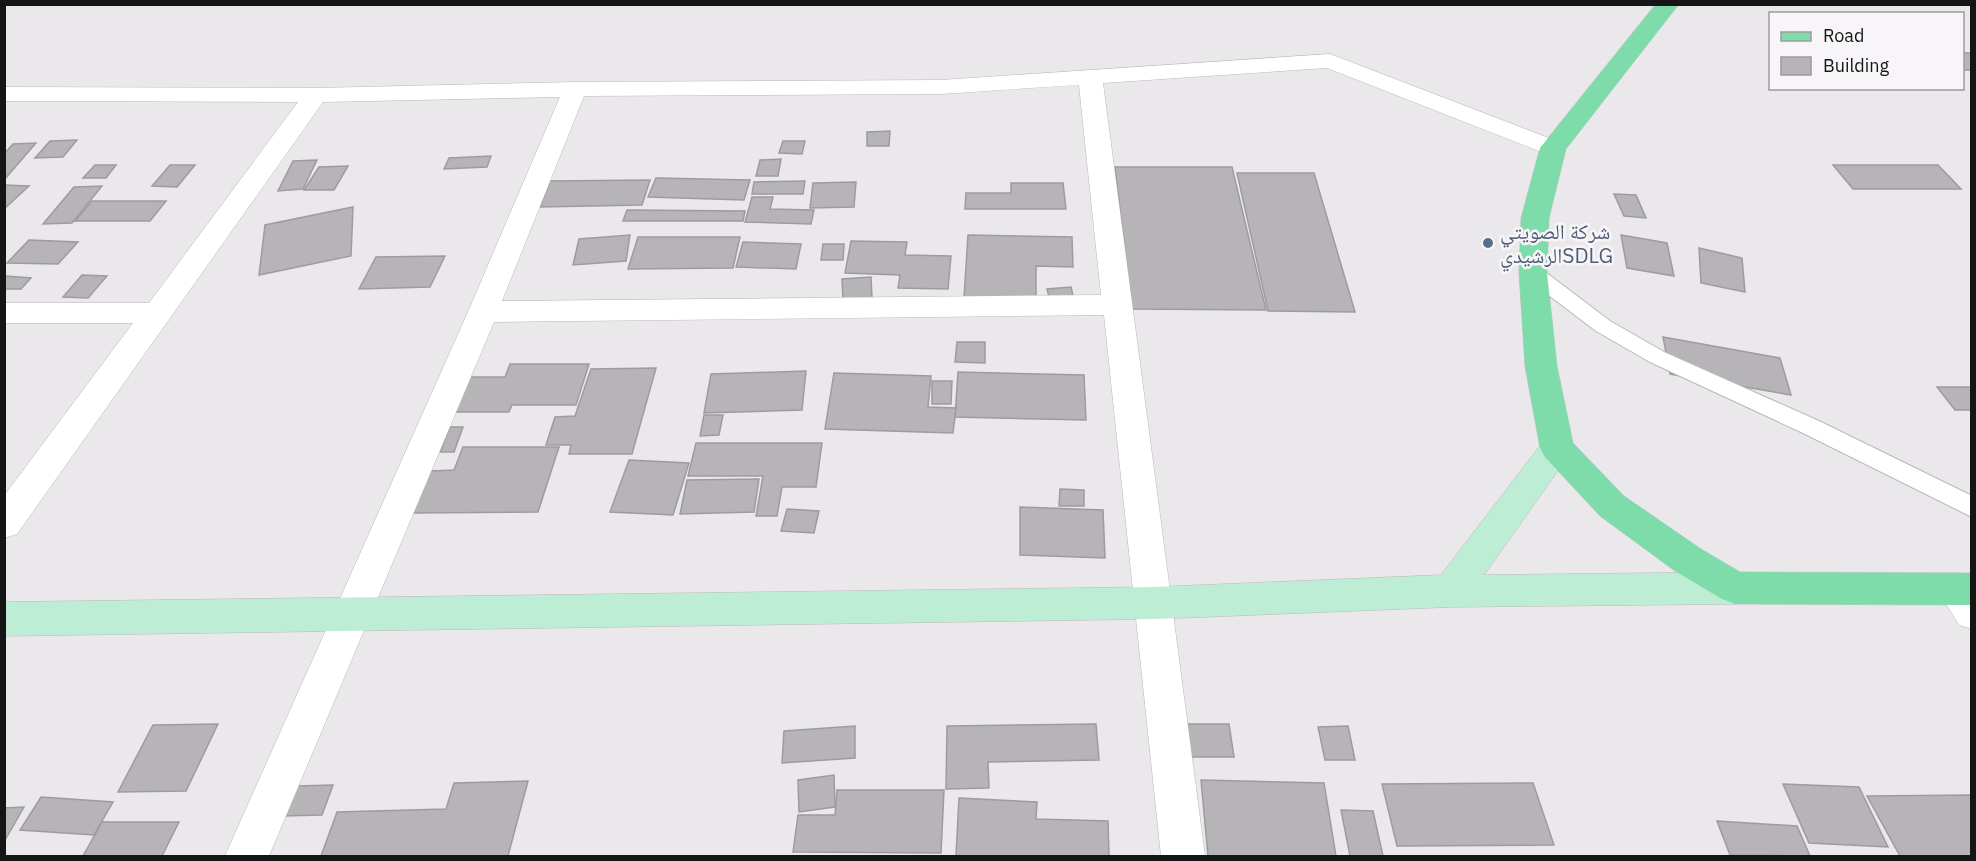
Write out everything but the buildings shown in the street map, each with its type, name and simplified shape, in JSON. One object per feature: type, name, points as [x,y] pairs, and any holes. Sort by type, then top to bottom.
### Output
[{"type":"main road","points":[[1668,4],[1553,148],[1535,218],[1533,273],[1541,366],[1557,448],[1612,506],[1688,560],[1735,588]]},
{"type":"main road","points":[[1451,591],[1557,448]]},
{"type":"main road","points":[[4,619],[350,616],[1154,603],[1451,591],[1735,588],[1966,597]]},
{"type":"street","points":[[4,94],[316,95],[575,89],[941,87],[1330,61],[1553,148]]},
{"type":"street","points":[[1090,76],[1183,856]]},
{"type":"street","points":[[247,856],[483,312],[575,89]]},
{"type":"street","points":[[4,524],[316,95]]},
{"type":"street","points":[[483,312],[1119,305]]},
{"type":"street","points":[[4,313],[158,313]]},
{"type":"lane","points":[[1533,273],[1603,326],[1657,357],[1811,427],[1971,507]]},
{"type":"place","name":"شركة الصويتي الرشيديSDLG","points":[[1488,243]]}]
